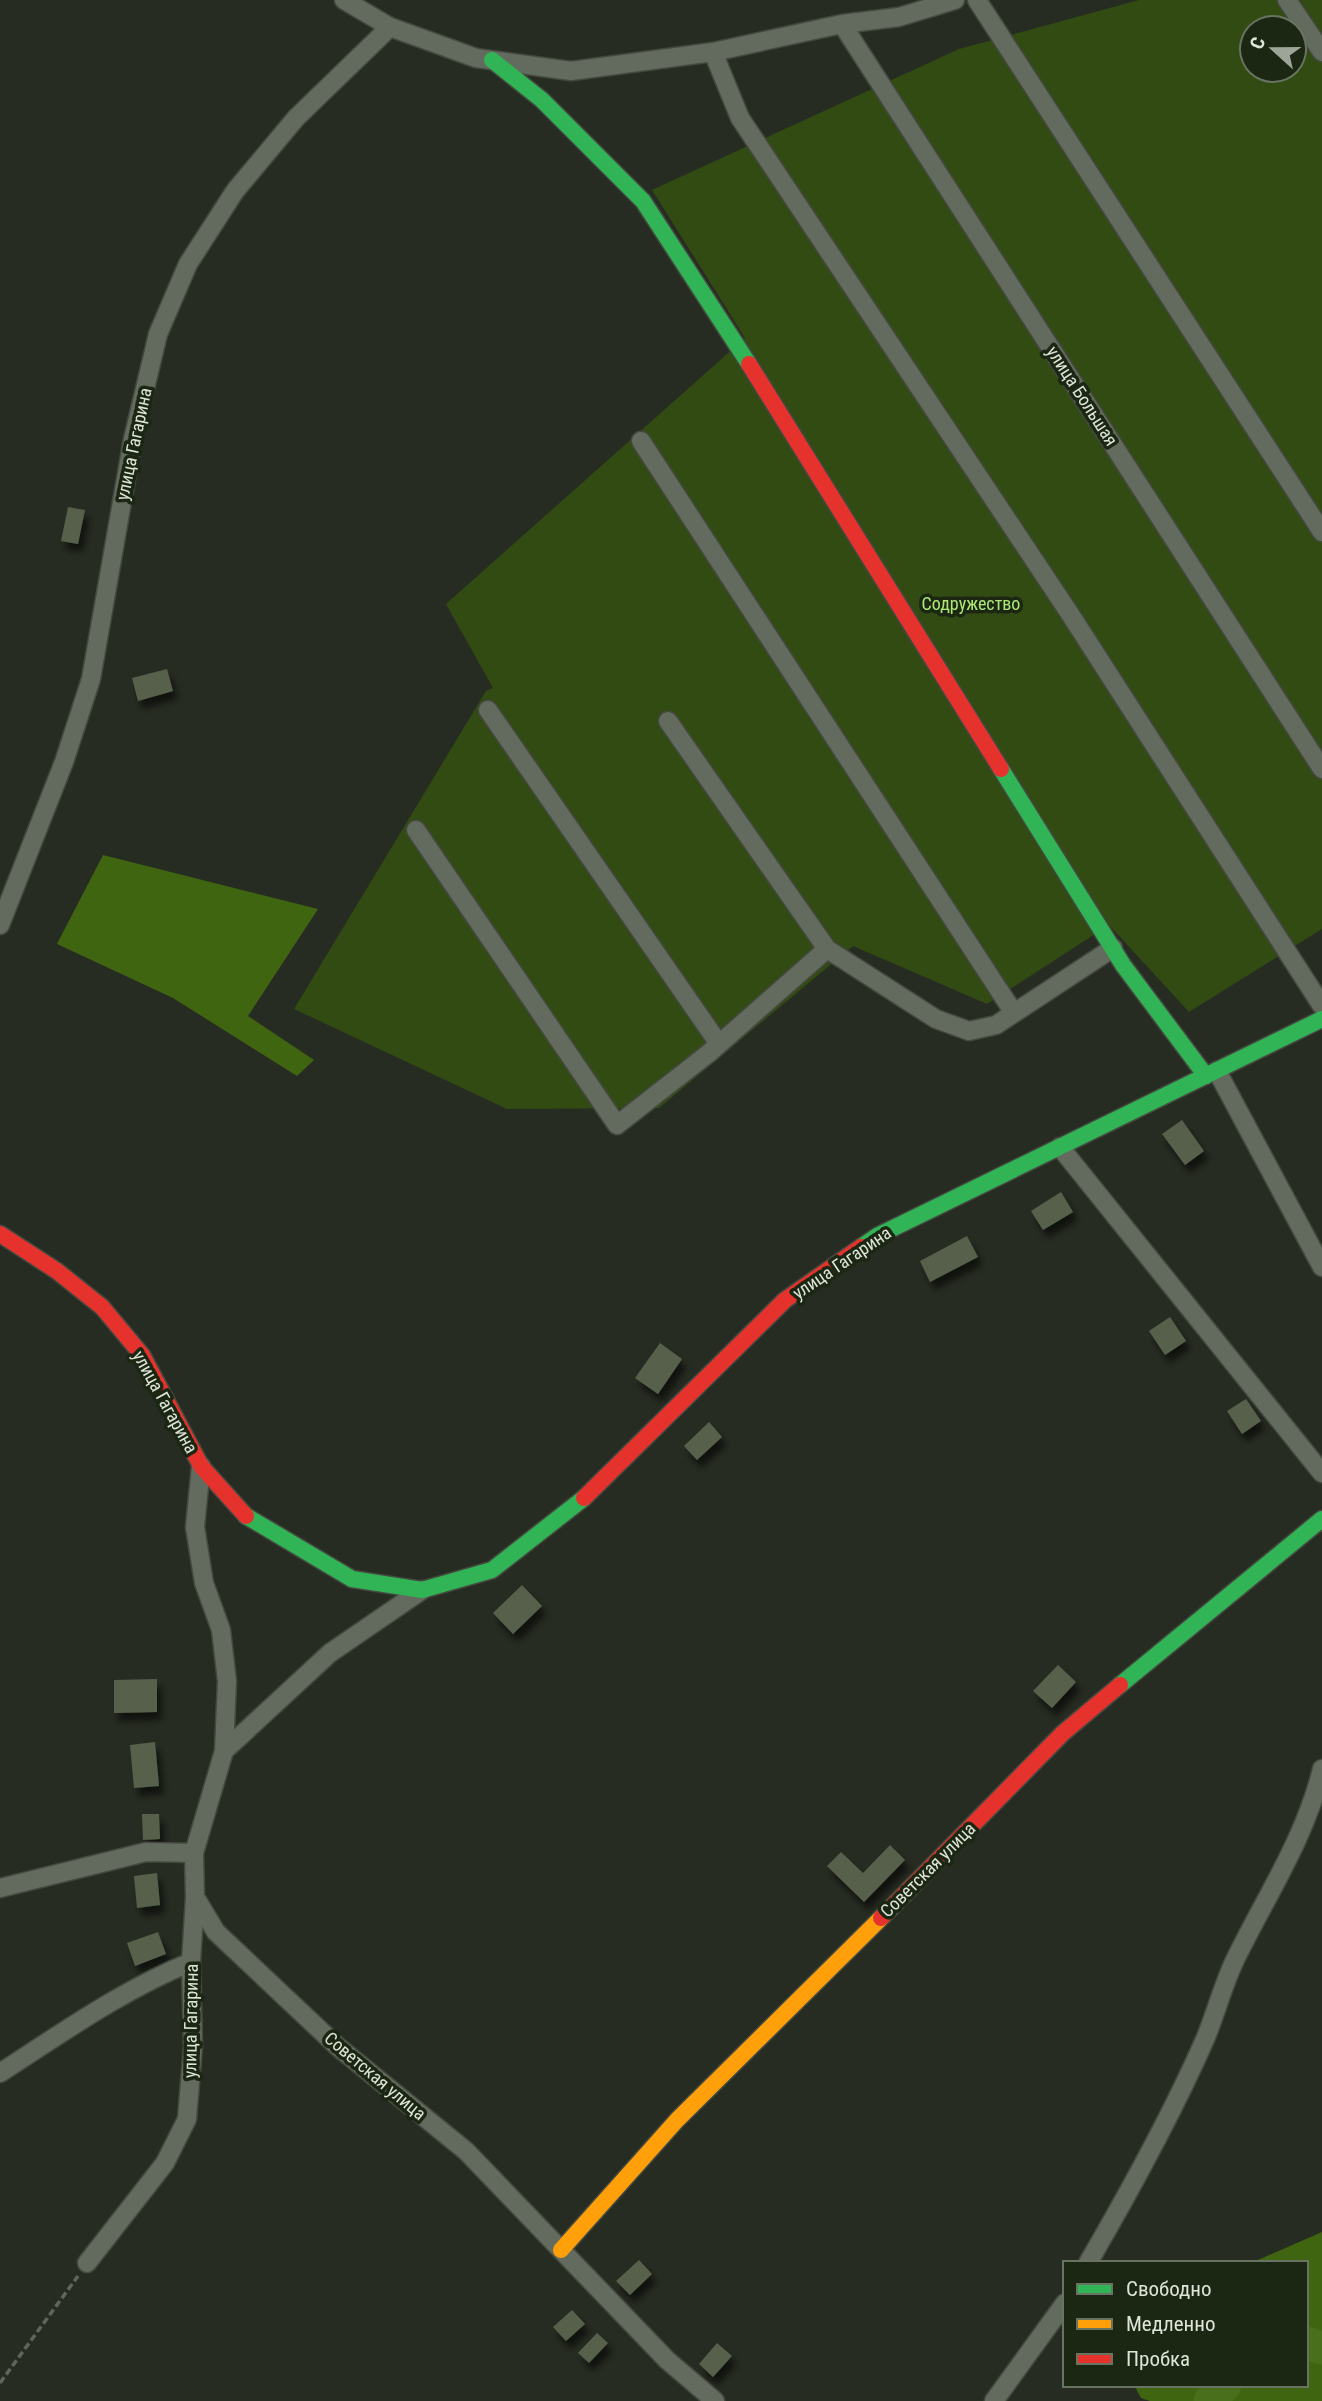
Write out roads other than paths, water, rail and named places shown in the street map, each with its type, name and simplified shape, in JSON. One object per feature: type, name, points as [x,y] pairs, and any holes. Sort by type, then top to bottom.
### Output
[{"type":"street","points":[[344,0],[390,27],[476,58],[571,71],[713,52],[842,24],[899,17],[955,0]]},
{"type":"street","points":[[977,0],[1322,532]]},
{"type":"street","points":[[1287,0],[1322,52]]},
{"type":"street","name":"улица Большая","points":[[842,24],[1322,769]]},
{"type":"street","name":"улица Гагарина","points":[[0,925],[64,762],[91,679],[136,426],[158,334],[188,264],[235,191],[296,118],[390,27]]},
{"type":"street","points":[[713,52],[740,118],[1072,617],[1322,1006]]},
{"type":"street","points":[[492,60],[542,100],[643,201],[763,386],[1112,948],[1212,1074],[1322,1267]]},
{"type":"street","points":[[641,441],[1014,1013]]},
{"type":"street","points":[[488,710],[719,1044]]},
{"type":"street","points":[[668,721],[827,950],[936,1019],[969,1031],[996,1025],[1112,948]]},
{"type":"street","points":[[416,830],[617,1125],[719,1044],[827,950]]},
{"type":"street","name":"улица Гагарина","points":[[224,1751],[330,1653],[422,1590],[492,1570],[585,1497],[785,1300],[877,1236],[1322,1018]]},
{"type":"street","points":[[1060,1147],[1322,1472]]},
{"type":"street","name":"улица Гагарина","points":[[0,1234],[57,1271],[102,1307],[142,1356],[201,1466],[246,1517],[352,1580],[422,1590]]},
{"type":"street","name":"улица Гагарина","points":[[87,2263],[165,2163],[187,2119],[193,2046],[191,1962],[195,1897],[194,1853],[224,1751],[227,1681],[221,1630],[204,1583],[195,1527],[201,1466]]},
{"type":"street","name":"Советская улица","points":[[561,2250],[677,2120],[1062,1734],[1322,1519]]},
{"type":"street","points":[[1089,2261],[1139,2175],[1206,2037],[1234,1964],[1285,1868],[1315,1797],[1322,1769]]},
{"type":"street","points":[[0,1888],[146,1852],[194,1853]]},
{"type":"street","name":"Советская улица","points":[[195,1897],[216,1932],[337,2046],[466,2151],[667,2360],[715,2401]]},
{"type":"street","points":[[0,2073],[114,1999],[191,1962]]},
{"type":"street","points":[[993,2401],[1063,2307]]},
{"type":"waterway","points":[[1308,2344],[1322,2348]]},
{"type":"waterway","points":[[1210,2401],[1223,2387]]},
{"type":"park label","name":"Содружество","points":[[971,604]]}]
